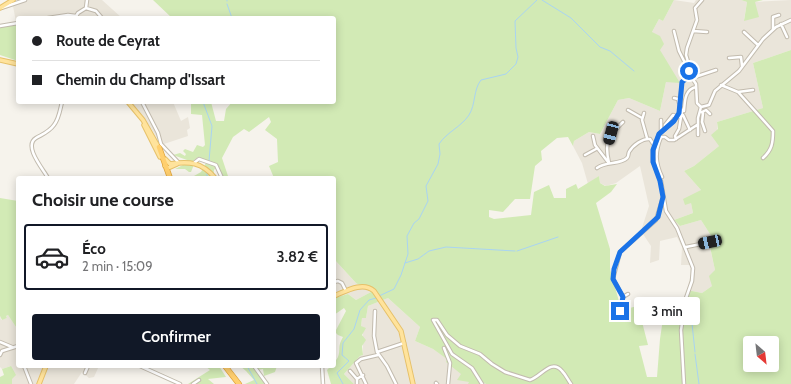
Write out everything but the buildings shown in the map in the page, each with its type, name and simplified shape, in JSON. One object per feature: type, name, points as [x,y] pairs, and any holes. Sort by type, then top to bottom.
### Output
[{"type":"highway","points":[[159,147],[169,176]]},
{"type":"highway","points":[[162,159],[168,176]]},
{"type":"highway","points":[[225,368],[237,384]]},
{"type":"main road","points":[[0,8],[13,0]]},
{"type":"main road","points":[[0,60],[16,64]]},
{"type":"main road","points":[[129,104],[143,123],[167,168],[179,163]]},
{"type":"main road","points":[[132,108],[143,120],[168,164],[194,163],[204,168],[213,176]]},
{"type":"main road","points":[[336,295],[363,286],[374,291],[399,328],[404,342],[413,384]]},
{"type":"main road","points":[[38,384],[45,368]]},
{"type":"street","points":[[0,8],[8,7],[25,0]]},
{"type":"street","points":[[77,16],[86,9],[87,0]]},
{"type":"street","points":[[676,139],[676,134],[679,129],[678,116],[682,82],[688,77],[689,72],[687,48],[697,20],[695,8],[702,0]]},
{"type":"street","points":[[86,9],[96,11],[100,16]]},
{"type":"street","points":[[772,30],[773,17],[779,15]]},
{"type":"street","points":[[61,16],[72,16]]},
{"type":"street","points":[[701,107],[709,105],[712,94],[742,66],[772,30],[791,20]]},
{"type":"street","points":[[0,26],[16,23]]},
{"type":"street","points":[[781,24],[787,37]]},
{"type":"street","points":[[674,31],[679,51],[689,72]]},
{"type":"street","points":[[693,31],[707,32]]},
{"type":"street","points":[[744,32],[758,45]]},
{"type":"street","points":[[729,58],[741,57],[742,66]]},
{"type":"street","points":[[688,77],[692,78],[716,70]]},
{"type":"street","points":[[692,78],[696,87],[697,103],[701,107],[702,122],[705,131]]},
{"type":"street","points":[[721,85],[738,92],[772,131],[773,144],[771,150],[763,158]]},
{"type":"street","points":[[684,384],[681,330],[686,298],[693,274],[691,261],[686,247],[677,228],[666,211],[660,181],[653,162],[655,146],[661,133],[684,111],[686,105],[684,99],[689,90],[696,87]]},
{"type":"street","points":[[738,92],[753,90]]},
{"type":"street","points":[[674,98],[678,99],[682,112]]},
{"type":"street","points":[[47,176],[31,146],[34,139],[46,134],[54,126],[61,104]]},
{"type":"street","points":[[143,104],[158,133],[161,144],[179,163]]},
{"type":"street","points":[[628,110],[642,118]]},
{"type":"street","points":[[701,112],[705,110],[710,114]]},
{"type":"street","points":[[698,135],[697,125],[701,112]]},
{"type":"street","points":[[644,113],[642,118],[647,138],[650,139],[655,146]]},
{"type":"street","points":[[678,116],[683,115],[690,130]]},
{"type":"street","points":[[661,120],[661,133]]},
{"type":"street","points":[[609,163],[606,152],[611,133],[623,122]]},
{"type":"street","points":[[659,137],[666,137],[670,140],[676,139],[697,125]]},
{"type":"street","points":[[593,136],[596,149],[609,163]]},
{"type":"street","points":[[659,137],[656,157],[662,176]]},
{"type":"street","points":[[597,168],[609,163],[626,159],[634,147],[647,138]]},
{"type":"street","points":[[585,155],[596,149]]},
{"type":"street","points":[[194,163],[199,159],[216,165],[221,176]]},
{"type":"street","points":[[620,311],[623,297],[613,279],[620,252],[656,220],[663,197]]},
{"type":"street","points":[[686,247],[710,242]]},
{"type":"street","points":[[336,282],[342,282],[346,291]]},
{"type":"street","points":[[623,297],[628,294]]},
{"type":"street","points":[[375,311],[374,336],[377,353],[387,366],[396,384]]},
{"type":"street","points":[[482,384],[472,368],[452,354],[433,320],[437,320],[453,341],[465,349],[480,354],[505,372],[530,380],[550,366],[554,366],[563,371],[571,384]]},
{"type":"street","points":[[0,342],[13,347]]},
{"type":"street","points":[[366,384],[363,375],[356,365],[358,361],[404,342]]},
{"type":"street","points":[[0,355],[2,351],[16,346]]},
{"type":"street","points":[[444,348],[450,362],[448,384]]},
{"type":"street","points":[[25,368],[31,384]]},
{"type":"street","points":[[85,373],[87,368]]},
{"type":"street","points":[[144,368],[180,384]]},
{"type":"street","points":[[255,368],[267,384]]},
{"type":"street","points":[[322,368],[323,384]]},
{"type":"street","points":[[350,371],[356,379],[357,384]]},
{"type":"street","points":[[356,379],[363,375]]},
{"type":"street","points":[[193,384],[199,380]]},
{"type":"shaded area","points":[[19,0],[102,0],[120,16],[16,16],[16,22],[13,6]]},
{"type":"shaded area","points":[[674,0],[694,3],[696,0],[741,0],[747,2],[744,20],[755,2],[791,0],[791,50],[753,63],[763,108],[717,122],[719,146],[694,166],[684,171],[701,190],[691,203],[693,213],[674,220],[680,226],[701,220],[717,245],[710,248],[715,270],[712,286],[702,293],[687,290],[691,274],[690,265],[681,265],[682,247],[677,237],[660,241],[659,260],[650,263],[651,246],[641,231],[649,206],[640,166],[616,183],[606,186],[600,183],[599,176],[588,184],[582,163],[573,146],[574,141],[589,132],[600,134],[618,100],[629,98],[660,111],[666,82],[660,50],[652,32],[659,19],[663,21]]},
{"type":"shaded area","points":[[132,104],[174,104],[181,121],[188,117],[190,128],[187,130],[188,136],[161,145],[151,128]]},
{"type":"shaded area","points":[[336,261],[356,283],[371,292],[356,300],[348,294],[336,297]]},
{"type":"shaded area","points":[[388,298],[420,327],[415,341],[433,349],[486,384],[354,384],[344,374],[360,356],[363,355],[363,330],[361,326],[362,318],[366,318],[368,306]]},
{"type":"shaded area","points":[[8,315],[16,327],[16,368],[98,368],[94,377],[89,378],[82,372],[74,384],[12,384],[11,366],[2,369],[0,367],[0,316],[1,320],[7,318],[6,316]]},
{"type":"green space","points":[[153,0],[674,0],[663,21],[659,19],[652,32],[660,36],[664,44],[660,50],[680,83],[666,82],[660,111],[629,98],[618,100],[600,134],[589,132],[574,141],[573,146],[568,137],[557,138],[541,151],[542,160],[535,166],[530,199],[515,199],[503,212],[489,210],[489,217],[494,219],[531,215],[534,192],[549,185],[554,198],[566,198],[566,189],[576,184],[578,189],[599,176],[600,183],[605,186],[617,184],[611,192],[596,203],[610,249],[610,269],[620,305],[626,309],[641,305],[641,318],[648,345],[639,346],[647,377],[657,377],[664,312],[681,309],[687,290],[702,293],[712,286],[709,276],[715,270],[710,247],[717,245],[701,220],[680,226],[674,220],[693,213],[691,203],[685,205],[683,199],[701,190],[684,171],[694,166],[719,146],[711,135],[718,129],[717,122],[763,108],[753,63],[791,50],[791,384],[486,384],[479,380],[482,384],[468,384],[469,382],[457,380],[461,374],[446,362],[447,359],[433,349],[415,341],[420,327],[388,298],[368,306],[366,318],[362,318],[361,326],[366,328],[362,335],[366,340],[362,346],[363,355],[360,356],[344,374],[354,384],[331,384],[327,370],[329,368],[336,368],[336,360],[343,337],[338,335],[336,330],[346,311],[344,308],[336,314],[336,297],[348,294],[356,300],[371,292],[356,283],[336,261],[336,176],[273,176],[269,166],[278,162],[277,139],[265,130],[271,122],[269,117],[249,132],[244,129],[233,137],[222,158],[228,176],[223,176],[218,165],[214,170],[213,176],[194,176],[201,172],[207,161],[198,157],[193,161],[191,172],[185,169],[175,169],[185,164],[187,160],[173,155],[180,153],[185,156],[186,154],[183,151],[185,149],[193,152],[197,145],[203,147],[205,145],[202,115],[191,114],[191,104],[212,104],[216,121],[224,121],[226,109],[230,104],[336,104],[336,16],[170,16]]},
{"type":"green space","points":[[741,0],[763,0],[755,2],[759,17],[744,21],[747,2]]},
{"type":"green space","points":[[16,24],[16,60],[0,55],[0,27]]},
{"type":"green space","points":[[0,198],[16,201],[16,327],[8,315],[6,316],[7,318],[2,320],[0,316]]},
{"type":"green space","points":[[11,366],[16,375],[12,379],[12,384],[0,384],[0,377],[4,375],[2,369]]},
{"type":"green space","points":[[208,368],[220,368],[226,377],[208,379],[214,384],[188,384],[210,370]]},
{"type":"green space","points":[[242,368],[276,368],[275,372],[264,376],[263,369],[257,370],[266,384],[245,384],[254,380]]},
{"type":"waterway","points":[[379,296],[394,289],[401,275],[408,254],[407,236],[414,223],[419,219],[428,201],[426,186],[438,164],[440,154],[439,144],[469,115],[473,106],[478,84],[481,80],[506,74],[516,64],[518,57],[516,48],[515,21],[537,0]]},
{"type":"waterway","points":[[542,0],[571,18],[600,47],[610,51],[634,71]]},
{"type":"waterway","points":[[227,4],[231,16]]},
{"type":"waterway","points":[[204,104],[212,126],[209,161]]},
{"type":"waterway","points":[[517,251],[558,237]]},
{"type":"waterway","points":[[405,263],[418,259],[429,251],[446,247],[515,251]]},
{"type":"waterway","points":[[343,384],[337,373],[349,361],[342,355],[343,343],[354,329],[360,310],[369,300],[376,298]]},
{"type":"waterway","points":[[691,314],[695,352]]},
{"type":"waterway","points":[[695,354],[699,384]]},
{"type":"waterway","points":[[248,368],[257,384]]},
{"type":"route","points":[[620,311],[623,297],[613,279],[613,272],[622,249],[654,222],[660,212],[663,197],[660,181],[653,162],[653,150],[659,134],[674,121],[679,113],[682,82],[684,78],[688,77],[689,71]]}]
